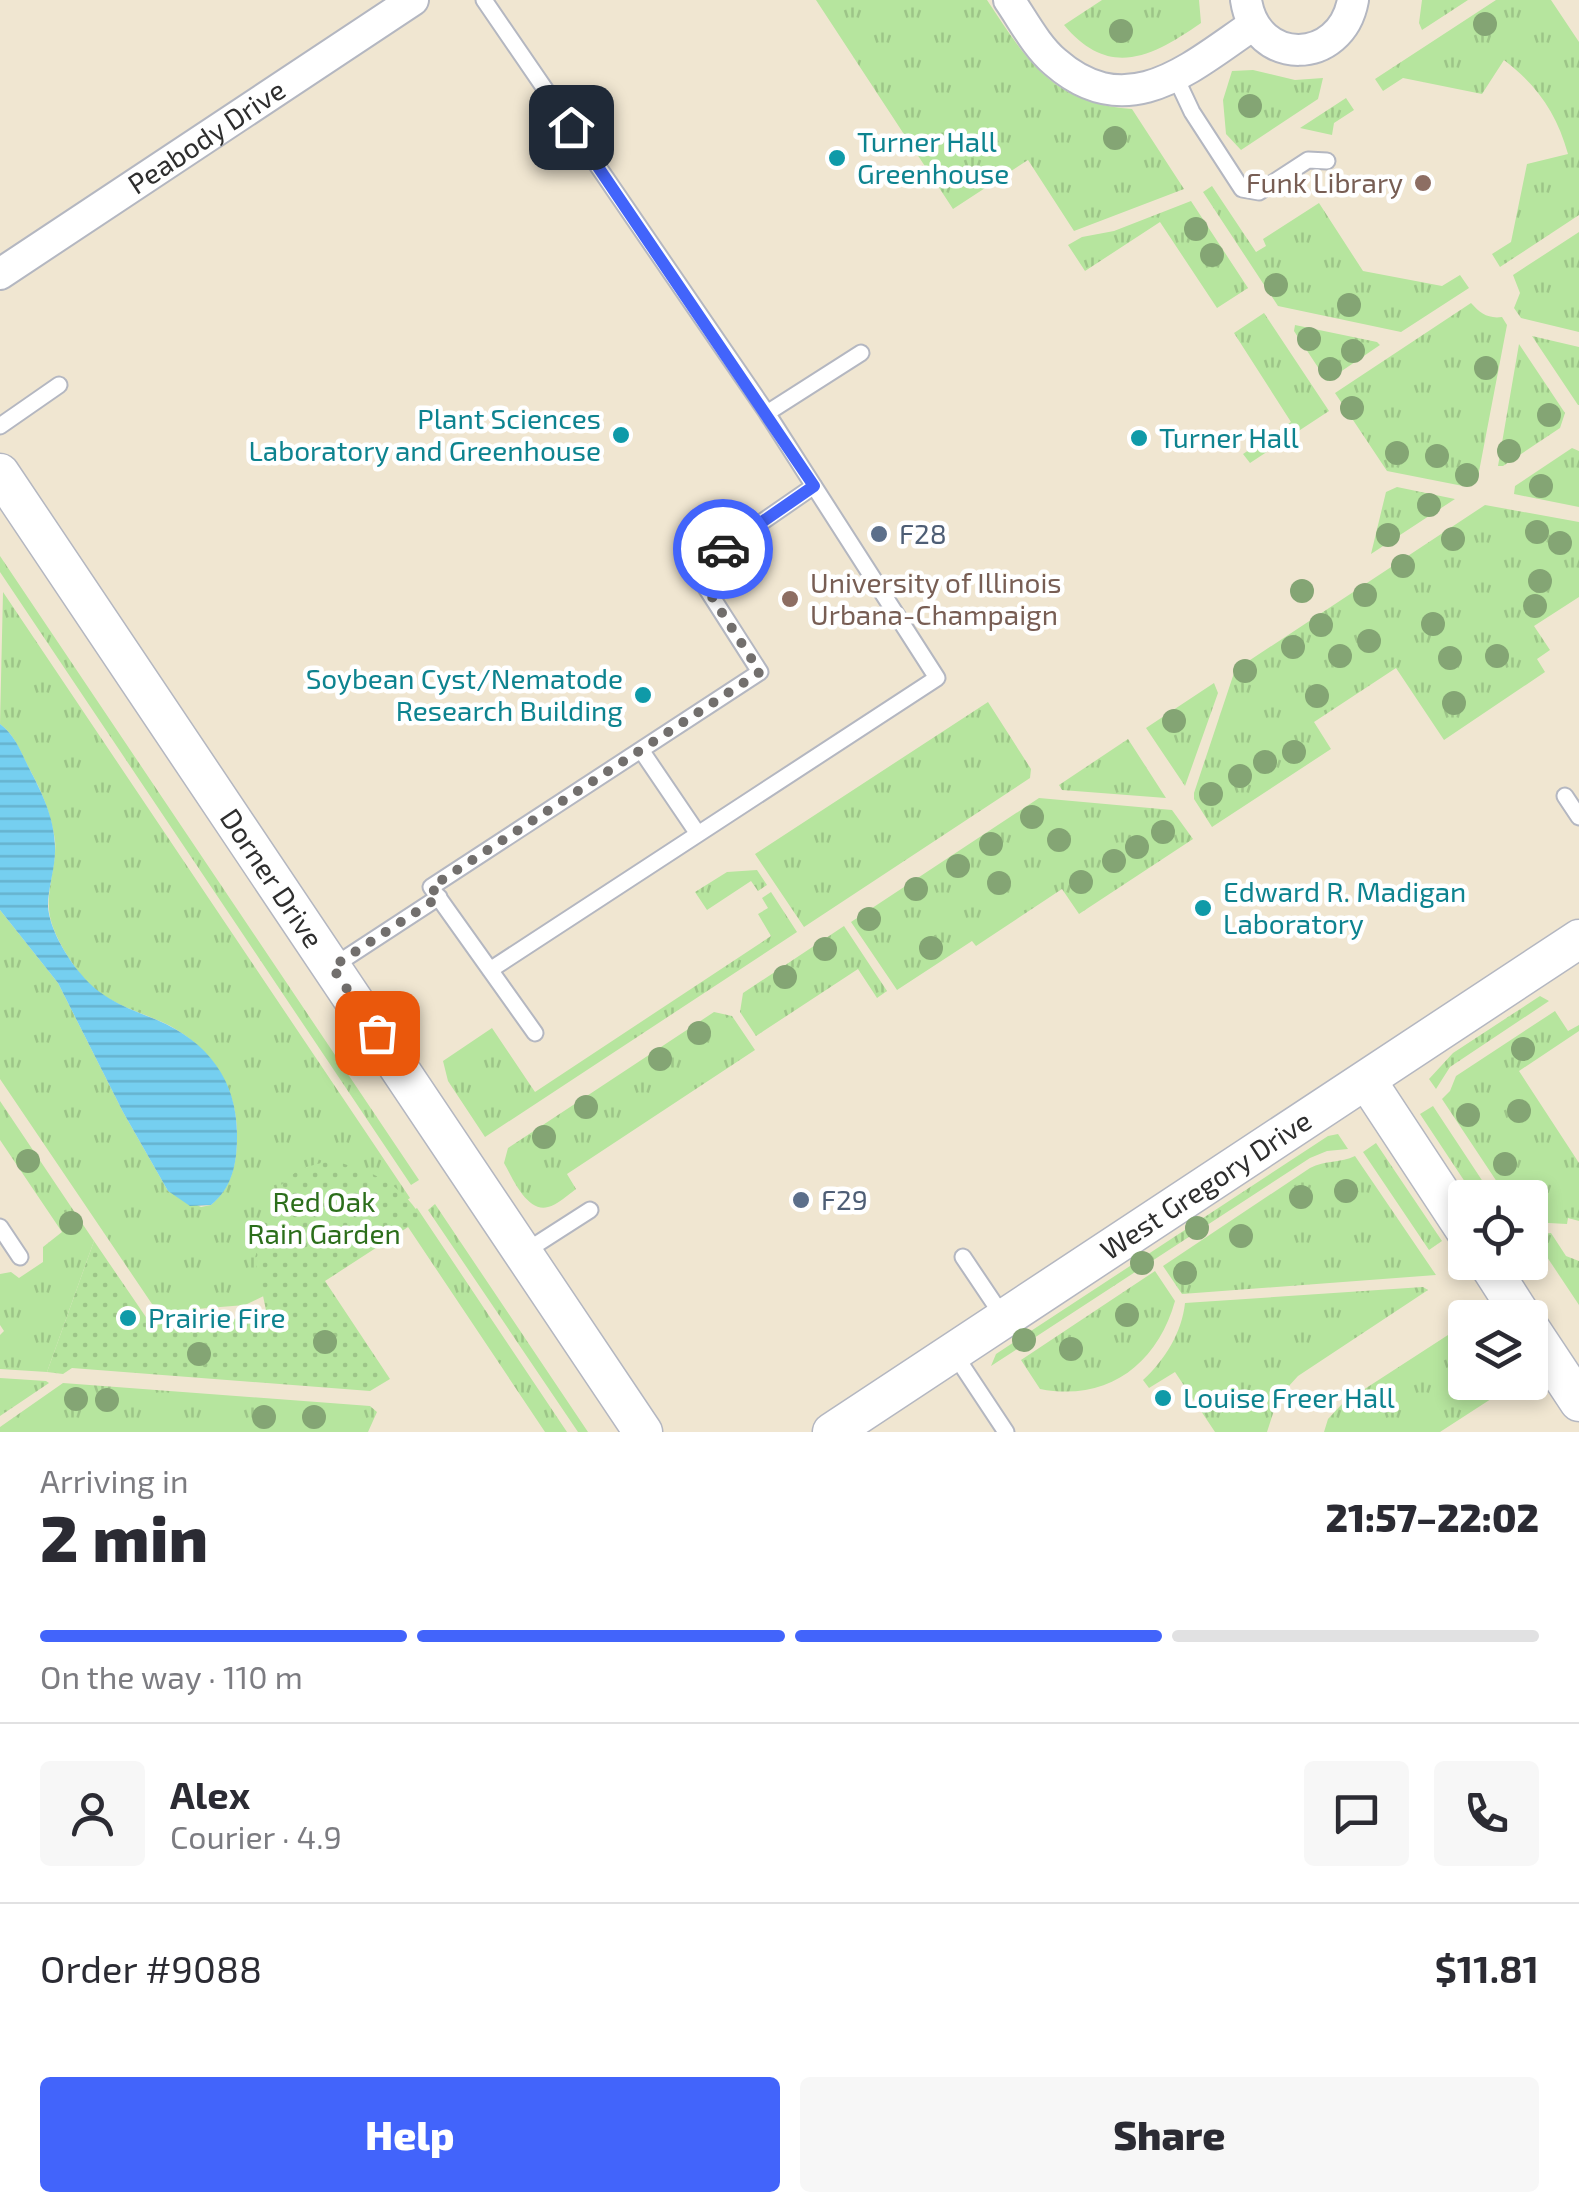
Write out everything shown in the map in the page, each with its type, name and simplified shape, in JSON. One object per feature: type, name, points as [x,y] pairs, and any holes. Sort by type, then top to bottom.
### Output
[{"type":"street","name":"Peabody Drive","points":[[0,274],[413,0]]},
{"type":"street","points":[[1009,0],[1054,62],[1088,82],[1129,91],[1154,88],[1176,78],[1250,12],[1264,38],[1296,50],[1314,48],[1339,34],[1353,0]]},
{"type":"street","name":"Dorner Drive","points":[[0,474],[643,1432]]},
{"type":"street","name":"West Gregory Drive","points":[[832,1432],[1579,939]]},
{"type":"street","points":[[1367,1081],[1448,1204]]},
{"type":"street","points":[[1548,1355],[1579,1402]]},
{"type":"lane","points":[[484,0],[767,413],[938,678],[490,970]]},
{"type":"lane","points":[[1176,78],[1192,112],[1242,190],[1259,192],[1308,160],[1327,161]]},
{"type":"lane","points":[[767,413],[860,353]]},
{"type":"lane","points":[[0,426],[59,385]]},
{"type":"lane","points":[[535,1033],[431,887],[760,672],[694,569],[814,486]]},
{"type":"lane","points":[[640,750],[698,834]]},
{"type":"lane","points":[[1565,796],[1579,816]]},
{"type":"lane","points":[[332,967],[439,897]]},
{"type":"lane","points":[[523,1253],[590,1210]]},
{"type":"lane","points":[[0,1227],[20,1257]]},
{"type":"lane","points":[[964,1258],[1004,1318]]},
{"type":"lane","points":[[954,1352],[1006,1432]]},
{"type":"shaded area","name":"University of Illinois Urbana-Champaign","points":[[0,0],[1579,0],[1579,1432],[0,1432]]},
{"type":"green space","points":[[816,0],[987,0],[1045,76],[1081,98],[1132,109],[1184,189],[1074,231],[1028,160],[953,209]]},
{"type":"green space","points":[[1102,0],[1199,0],[1201,23],[1149,53],[1115,57],[1098,53],[1064,25]]},
{"type":"green space","points":[[1422,0],[1468,0],[1422,30]]},
{"type":"green space","points":[[1496,0],[1551,0],[1579,42],[1579,215],[1500,267],[1492,254],[1511,242],[1527,164],[1568,154],[1544,101],[1504,60],[1482,94],[1403,78],[1383,91],[1375,79]]},
{"type":"green space","points":[[1253,70],[1295,80],[1323,78],[1318,99],[1241,150],[1226,134],[1223,100],[1232,71]]},
{"type":"green space","points":[[1346,98],[1354,110],[1334,123],[1332,135],[1300,128]]},
{"type":"green space","points":[[1212,186],[1256,252],[1266,246],[1263,239],[1319,203],[1363,271],[1442,286],[1460,275],[1469,288],[1401,332],[1278,306],[1203,192]]},
{"type":"green space","points":[[1191,201],[1248,288],[1217,308],[1160,222],[1085,271],[1068,245],[1082,237],[1114,231]]},
{"type":"green space","points":[[1579,232],[1579,332],[1521,318],[1514,308],[1520,293],[1513,275]]},
{"type":"green space","points":[[1471,303],[1485,314],[1502,317],[1507,325],[1477,482],[1463,486],[1387,471],[1335,393]]},
{"type":"green space","points":[[1264,313],[1329,411],[1250,463],[1243,454],[1291,422],[1234,333]]},
{"type":"green space","points":[[1295,325],[1380,345],[1327,381],[1294,331]]},
{"type":"green space","points":[[1532,336],[1579,347],[1579,405],[1578,405]]},
{"type":"green space","points":[[1519,344],[1565,413],[1560,428],[1498,466]]},
{"type":"green space","points":[[1572,448],[1579,451],[1579,507],[1514,494],[1515,486]]},
{"type":"green space","points":[[1397,487],[1455,499],[1371,554],[1386,492]]},
{"type":"green space","points":[[1485,505],[1579,522],[1579,597],[1534,626],[1550,650],[1537,659],[1545,672],[1444,740],[1396,668],[1314,722],[1331,749],[1212,827],[1194,793],[1235,670]]},
{"type":"green space","points":[[0,556],[419,1180],[411,1185],[0,572]]},
{"type":"green space","points":[[3,592],[410,1198],[280,1288],[245,1305],[171,1311],[152,1304],[0,1079],[0,910],[58,983],[168,1191],[201,1207],[211,1205],[232,1174],[236,1117],[217,1068],[178,1031],[95,990],[59,942],[52,925],[49,900],[55,840],[51,821],[20,750],[0,724]]},
{"type":"green space","points":[[1214,683],[1218,693],[1185,786],[1146,728]]},
{"type":"green space","points":[[988,702],[1031,769],[1030,778],[804,927],[755,854]]},
{"type":"green space","points":[[1128,739],[1166,798],[1062,790],[1059,785]]},
{"type":"green space","points":[[1039,798],[1172,810],[1193,839],[1079,914],[1062,889],[976,946],[972,941],[897,990],[851,922]]},
{"type":"green space","points":[[757,870],[767,885],[758,891],[751,881],[707,910],[695,892],[727,872]]},
{"type":"green space","points":[[771,892],[797,932],[485,1137],[448,1081],[443,1061],[492,1028],[535,1092],[771,936],[758,914],[768,908],[762,898]]},
{"type":"green space","points":[[844,926],[887,991],[877,998],[858,969],[756,1036],[740,1012],[743,993]]},
{"type":"green space","points":[[1540,996],[1549,1001],[1450,1067],[1436,1089],[1429,1079],[1453,1053]]},
{"type":"green space","points":[[1555,1011],[1568,1031],[1579,1025],[1579,1031],[1519,1071],[1579,1163],[1579,1221],[1568,1218],[1567,1224],[1548,1223],[1548,1180],[1496,1180],[1442,1099],[1456,1076]]},
{"type":"green space","points":[[714,1012],[732,1016],[755,1050],[567,1174],[576,1189],[559,1202],[548,1207],[533,1205],[504,1163],[508,1148]]},
{"type":"green space","points":[[0,1101],[94,1241],[47,1372],[0,1369],[0,1335],[4,1331],[0,1325],[0,1274],[11,1272],[19,1278],[43,1262],[43,1247],[62,1232],[0,1140]]},
{"type":"green space","points":[[1433,1106],[1482,1180],[1464,1180],[1420,1114]]},
{"type":"green space","points":[[1338,1134],[1348,1149],[1310,1158],[991,1366],[996,1354],[1328,1136]]},
{"type":"green space","points":[[1376,1143],[1442,1241],[1429,1250],[1363,1152]]},
{"type":"green space","points":[[1355,1156],[1436,1275],[1182,1294],[1163,1266],[1310,1168]]},
{"type":"green space","name":"Red Oak Rain Garden","points":[[332,1160],[383,1179],[403,1194],[422,1218],[325,1281],[390,1379],[370,1391],[72,1368],[63,1374],[47,1372],[94,1241],[150,1323],[248,1318],[266,1310],[255,1258],[272,1193],[299,1169]]},
{"type":"green space","points":[[435,1204],[588,1432],[578,1432],[428,1210]]},
{"type":"green space","points":[[417,1208],[567,1432],[545,1432],[402,1218]]},
{"type":"green space","points":[[1548,1233],[1566,1256],[1579,1261],[1579,1305],[1548,1258]]},
{"type":"green space","points":[[1155,1271],[1175,1301],[1156,1344],[1142,1360],[1126,1374],[1087,1390],[1040,1389],[1021,1360]]},
{"type":"green space","points":[[1423,1287],[1428,1290],[1298,1376],[1278,1398],[1267,1432],[1215,1432],[1175,1372],[1149,1388],[1143,1380],[1171,1345],[1185,1303]]},
{"type":"green space","points":[[1448,1335],[1448,1400],[1489,1400],[1440,1432],[1324,1432],[1328,1419],[1343,1403]]},
{"type":"green space","points":[[0,1378],[46,1381],[49,1383],[0,1416]]},
{"type":"green space","points":[[63,1383],[370,1406],[377,1412],[368,1432],[0,1432],[0,1427]]},
{"type":"water","points":[[0,724],[17,744],[50,815],[55,854],[48,906],[65,951],[89,983],[107,997],[192,1040],[217,1066],[226,1082],[236,1117],[236,1157],[228,1183],[211,1205],[190,1206],[168,1191],[58,983],[0,910]]},
{"type":"way so far","points":[[377,1033],[332,967],[439,897],[431,887],[760,672],[694,569],[723,549]]},
{"type":"place","name":"Turner Hall Greenhouse","points":[[837,158]]},
{"type":"place","name":"Funk Library","points":[[1423,183]]},
{"type":"place","name":"Plant Sciences Laboratory and Greenhouse","points":[[621,435]]},
{"type":"place","name":"Turner Hall","points":[[1139,438]]},
{"type":"place","name":"F28","points":[[879,534]]},
{"type":"place","name":"University of Illinois Urbana-Champaign","points":[[790,599]]},
{"type":"place","name":"Soybean Cyst/Nematode Research Building","points":[[643,695]]},
{"type":"place","name":"Edward R. Madigan Laboratory","points":[[1203,908]]},
{"type":"place","name":"F29","points":[[801,1200]]},
{"type":"place","name":"Prairie Fire","points":[[128,1318]]},
{"type":"place","name":"Louise Freer Hall","points":[[1163,1398]]},
{"type":"route","points":[[571,127],[814,486],[723,549]]}]
